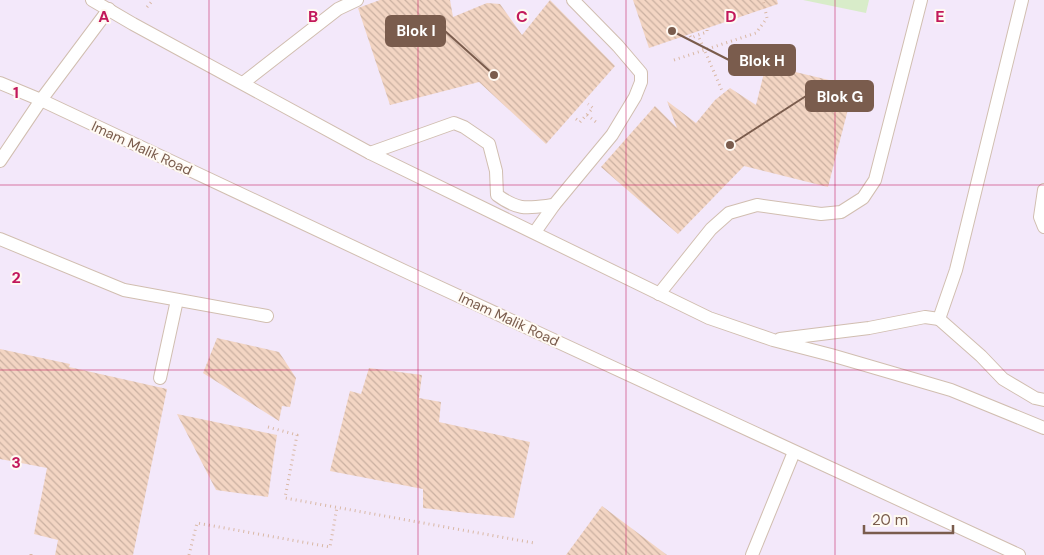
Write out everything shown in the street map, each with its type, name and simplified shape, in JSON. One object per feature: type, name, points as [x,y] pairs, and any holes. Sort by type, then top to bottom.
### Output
[{"type":"lane","points":[[92,0],[370,153],[709,318],[772,340],[831,355],[950,390],[1044,428]]},
{"type":"lane","points":[[243,83],[338,9],[357,0]]},
{"type":"lane","points":[[535,232],[554,205],[612,135],[635,97],[641,82],[641,73],[574,0]]},
{"type":"lane","points":[[659,294],[711,229],[729,213],[756,204],[820,214],[840,212],[862,198],[874,180],[921,0]]},
{"type":"lane","points":[[939,319],[956,270],[1022,0]]},
{"type":"lane","points":[[0,161],[41,100],[109,9]]},
{"type":"lane","name":"Imam Malik Road","points":[[0,83],[41,100],[794,452],[1019,555]]},
{"type":"lane","points":[[370,153],[454,123],[464,127],[489,144],[496,171],[497,195],[511,205],[526,209],[554,205]]},
{"type":"lane","points":[[1044,188],[1040,217],[1044,227]]},
{"type":"lane","points":[[0,239],[124,290],[267,316]]},
{"type":"lane","points":[[160,378],[177,300]]},
{"type":"lane","points":[[772,340],[869,328],[925,317],[939,319],[981,356],[1003,379],[1035,398],[1044,400]]},
{"type":"lane","points":[[752,555],[794,452]]},
{"type":"path","points":[[674,60],[756,33],[768,18],[762,0]]},
{"type":"path","points":[[690,36],[691,38],[698,36],[707,32],[707,30]]},
{"type":"path","points":[[698,36],[723,93]]},
{"type":"path","points":[[576,119],[580,122],[593,108],[588,104]]},
{"type":"path","points":[[268,427],[297,436],[285,498],[534,543]]},
{"type":"path","points":[[189,555],[196,523],[330,546],[337,507]]},
{"type":"shaded area","points":[[0,0],[1044,0],[1044,555],[0,555]]},
{"type":"green space","points":[[803,0],[869,0],[866,13]]},
{"type":"building","points":[[380,0],[450,0],[453,17],[487,3],[500,4],[522,35],[550,0],[615,66],[546,144],[479,82],[390,105],[358,8]]},
{"type":"building","points":[[633,0],[777,0],[778,4],[649,48]]},
{"type":"building","points":[[766,65],[854,86],[828,187],[744,166],[678,234],[601,167],[655,106],[677,128],[667,101],[696,123],[715,100],[730,88],[756,105]]},
{"type":"building","points":[[217,338],[279,352],[296,378],[290,407],[282,406],[279,421],[203,373]]},
{"type":"building","points":[[0,349],[70,364],[69,367],[167,389],[133,555],[55,555],[58,540],[34,534],[47,468],[0,459]]},
{"type":"building","points":[[369,368],[422,375],[419,398],[441,402],[439,422],[530,442],[514,518],[423,508],[423,489],[330,471],[350,391],[361,394]]},
{"type":"building","points":[[177,414],[277,435],[268,497],[216,490]]},
{"type":"building","points":[[602,506],[667,555],[566,555]]},
{"type":"place","name":"Blok H","points":[[672,31]]},
{"type":"place","name":"Blok I","points":[[494,75]]},
{"type":"place","name":"Blok G","points":[[730,145]]}]
